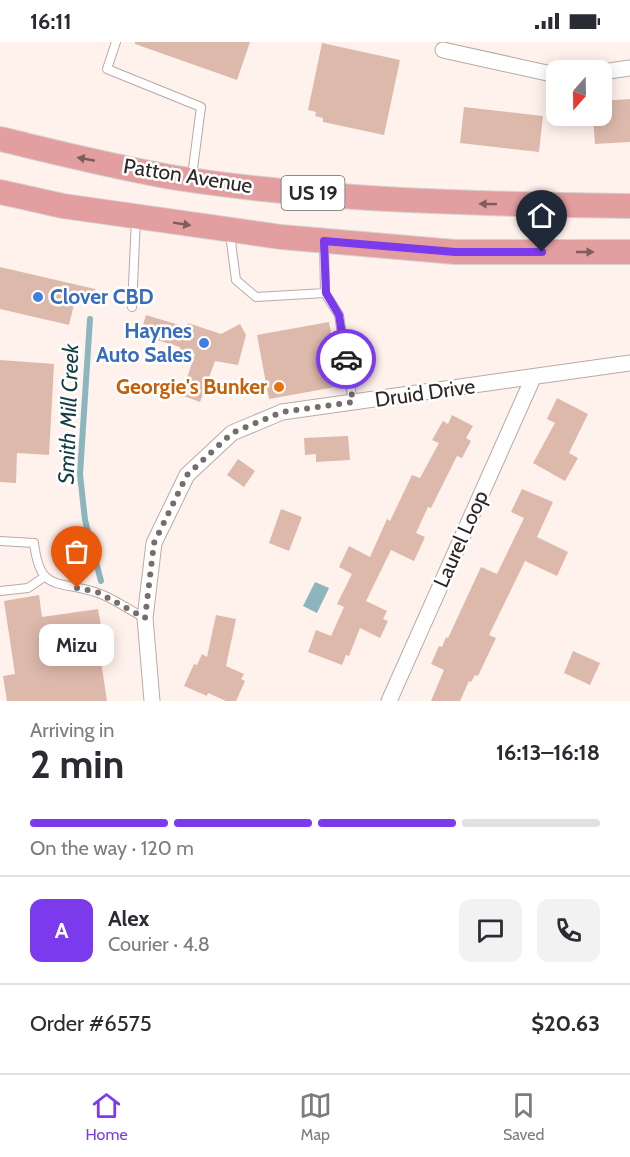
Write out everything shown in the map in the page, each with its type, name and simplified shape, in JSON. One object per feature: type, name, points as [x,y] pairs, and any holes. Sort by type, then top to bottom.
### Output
[{"type":"main road","name":"Patton Avenue","points":[[0,140],[192,179],[283,190],[454,203],[630,206]]},
{"type":"main road","name":"US 19","points":[[0,192],[63,206],[230,231],[324,241],[455,252],[630,252]]},
{"type":"street","points":[[443,50],[546,73]]},
{"type":"street","points":[[612,71],[630,68]]},
{"type":"street","name":"Druid Drive","points":[[152,701],[145,618],[154,543],[187,475],[232,433],[282,412],[630,363]]},
{"type":"street","name":"Laurel Loop","points":[[389,701],[533,378]]},
{"type":"lane","points":[[116,42],[107,69],[201,107],[192,179]]},
{"type":"lane","points":[[132,307],[136,217]]},
{"type":"lane","points":[[230,231],[236,280],[256,297],[326,293]]},
{"type":"lane","points":[[324,241],[326,293],[339,315],[353,402]]},
{"type":"lane","points":[[0,541],[34,543],[38,564],[44,577],[57,583],[97,592],[145,618]]},
{"type":"lane","points":[[0,591],[28,588],[44,577]]},
{"type":"water","points":[[315,582],[329,588],[317,613],[303,606]]},
{"type":"building","points":[[135,42],[250,42],[237,80],[135,44]]},
{"type":"building","points":[[322,43],[400,60],[384,135],[323,122],[323,118],[315,116],[316,112],[308,110]]},
{"type":"building","points":[[630,99],[630,142],[595,144],[594,126],[612,126],[612,100]]},
{"type":"building","points":[[464,107],[543,116],[539,152],[460,143]]},
{"type":"building","name":"Clover CBD","points":[[0,267],[95,289],[92,303],[75,300],[69,325],[0,309]]},
{"type":"building","points":[[146,315],[186,327],[188,323],[221,334],[240,324],[246,335],[238,365],[215,361],[200,402],[181,395],[195,354],[140,335]]},
{"type":"building","points":[[329,322],[341,386],[269,399],[257,335]]},
{"type":"building","points":[[0,360],[54,364],[49,455],[17,453],[16,483],[0,482]]},
{"type":"building","points":[[557,398],[588,414],[569,453],[578,458],[565,481],[533,463],[555,423],[547,419]]},
{"type":"building","points":[[452,415],[473,426],[466,438],[471,441],[462,458],[457,456],[431,508],[428,507],[416,533],[425,537],[414,561],[391,550],[366,601],[387,611],[383,619],[388,621],[380,638],[360,628],[349,656],[346,655],[342,665],[308,652],[316,630],[331,636],[344,607],[337,604],[352,574],[339,567],[349,546],[370,557],[387,519],[390,521],[412,475],[420,478],[439,443],[432,440],[443,421],[448,424]]},
{"type":"building","points":[[348,436],[350,460],[316,462],[316,454],[305,455],[304,438]]},
{"type":"building","points":[[238,459],[255,471],[244,487],[227,475]]},
{"type":"building","points":[[522,489],[553,502],[537,537],[568,552],[557,576],[525,561],[489,635],[496,638],[478,676],[475,675],[471,682],[469,681],[460,701],[431,701],[444,670],[431,664],[439,646],[442,647],[446,637],[448,638],[481,567],[497,574],[524,518],[511,512]]},
{"type":"building","points":[[281,509],[302,517],[289,551],[269,543]]},
{"type":"building","points":[[39,595],[42,617],[98,609],[107,660],[101,661],[107,701],[7,701],[3,676],[15,674],[4,601]]},
{"type":"building","points":[[216,615],[236,619],[226,666],[244,674],[241,679],[245,681],[236,701],[226,701],[208,693],[207,696],[184,686],[194,664],[197,665],[202,654],[207,657]]},
{"type":"building","points":[[573,651],[600,663],[590,685],[564,673]]},
{"type":"waterway","name":"Smith Mill Creek","points":[[90,319],[80,474],[85,520],[101,581]]},
{"type":"way so far","points":[[77,588],[97,592],[145,618],[154,543],[187,475],[232,433],[282,412],[353,402],[346,359]]},
{"type":"place","name":"Clover CBD","points":[[38,297]]},
{"type":"place","name":"Haynes Auto Sales","points":[[204,343]]},
{"type":"place","name":"Georgie's Bunker","points":[[279,387]]},
{"type":"place","name":"Mizu","points":[[77,588]]},
{"type":"route","points":[[346,359],[339,315],[326,293],[324,241],[455,252],[542,252]]}]
